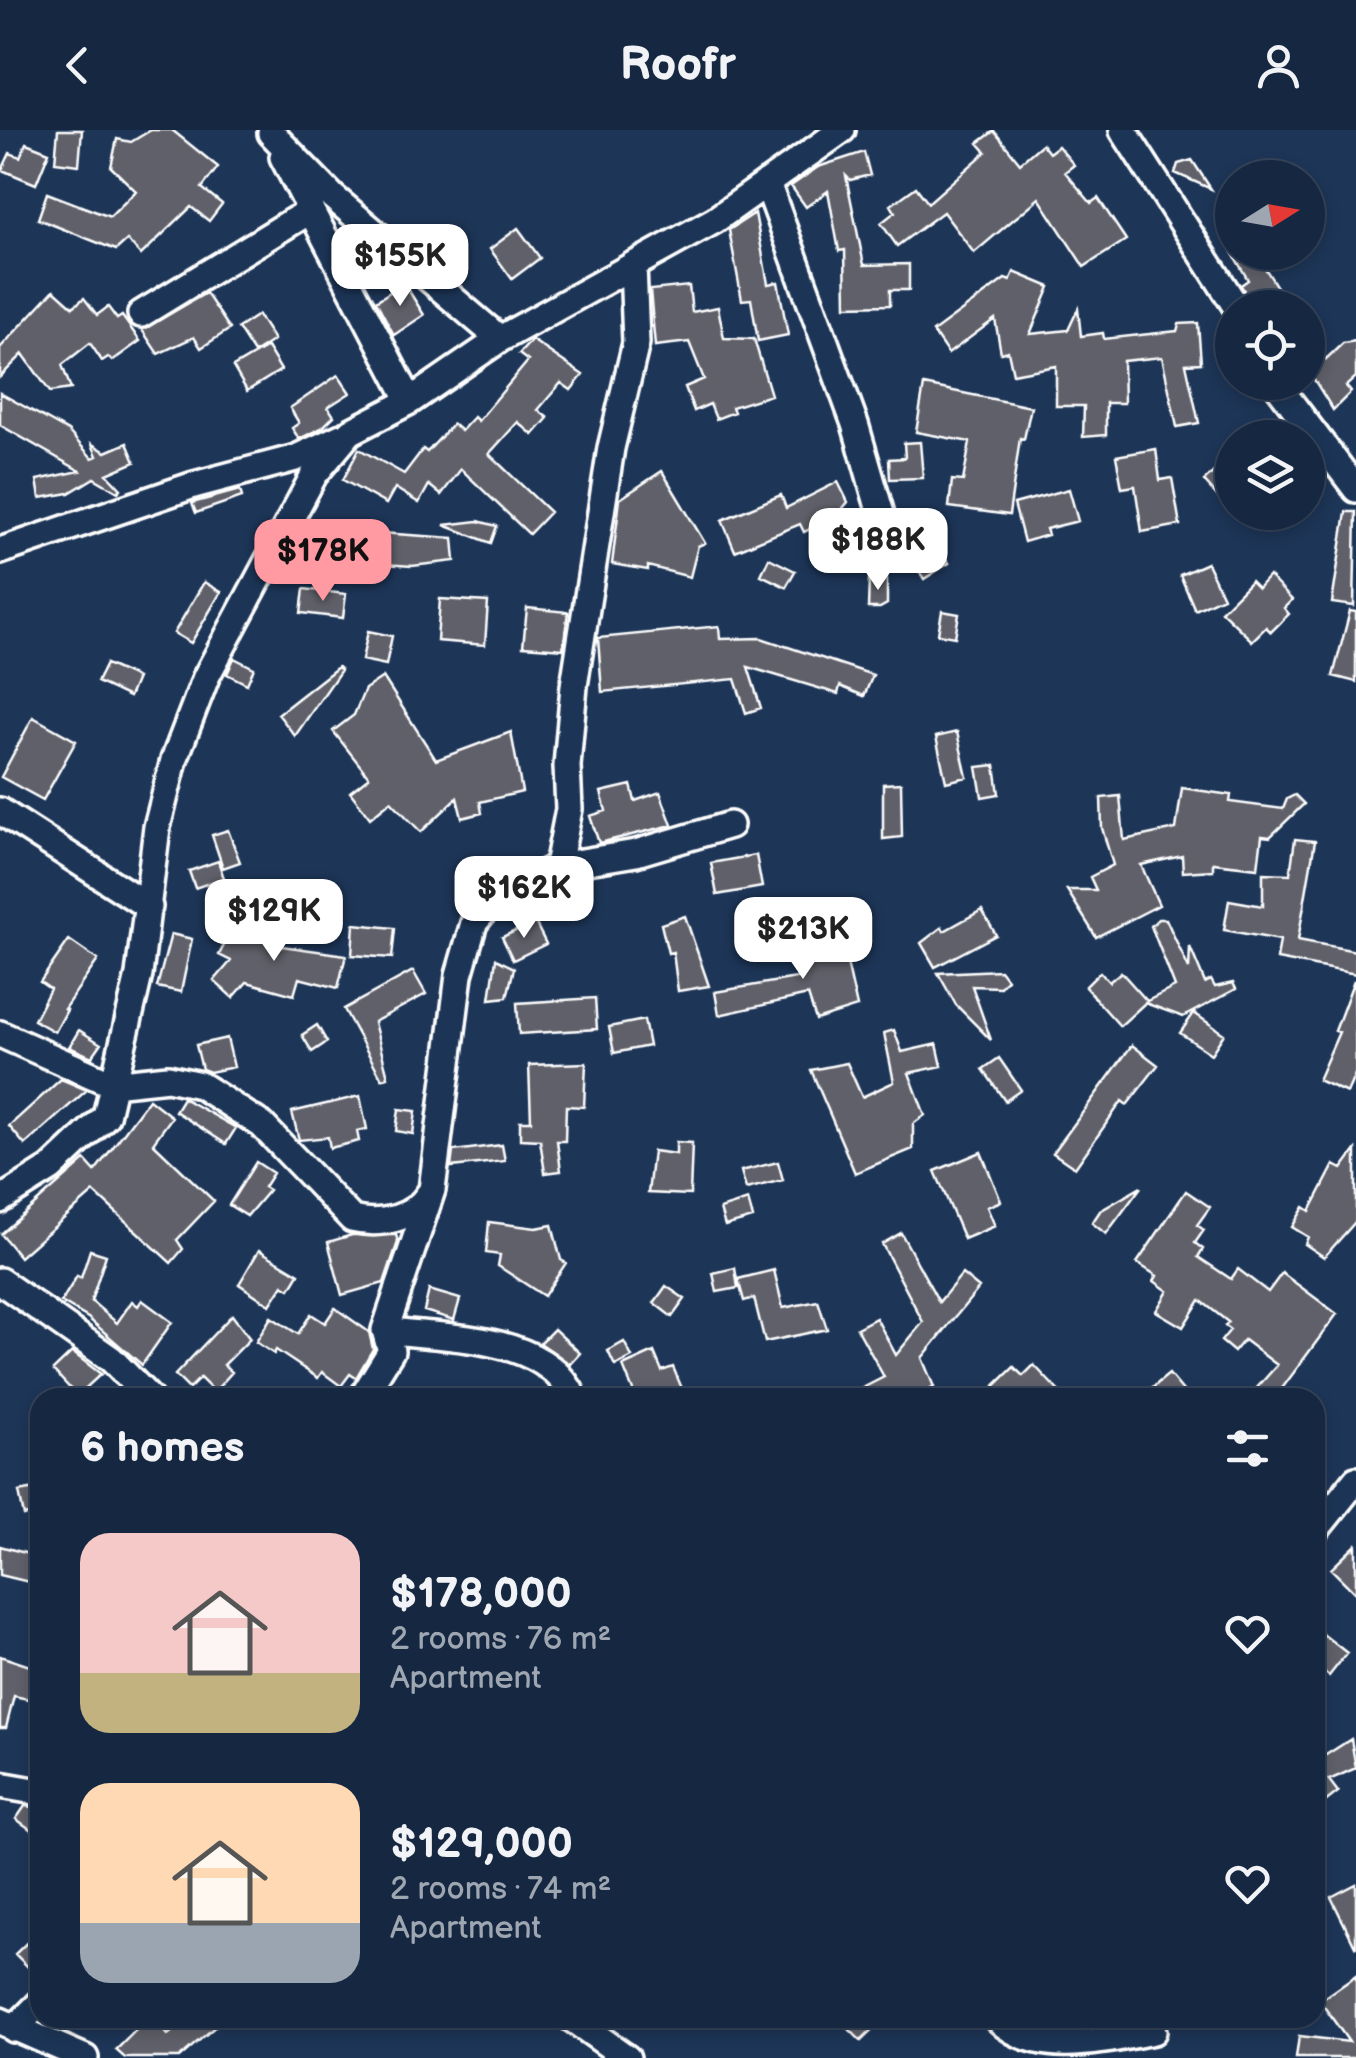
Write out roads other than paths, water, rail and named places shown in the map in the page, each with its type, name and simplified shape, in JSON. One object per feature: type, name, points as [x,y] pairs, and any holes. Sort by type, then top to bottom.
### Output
[{"type":"street","points":[[0,550],[194,485],[296,458],[350,432],[410,401],[500,340],[715,220],[842,130]]},
{"type":"street","points":[[1123,130],[1225,290]]},
{"type":"street","points":[[270,131],[410,401]]},
{"type":"street","points":[[270,131],[333,197],[500,340]]},
{"type":"street","points":[[767,183],[855,424],[883,520]]},
{"type":"street","points":[[141,314],[311,210]]},
{"type":"street","points":[[558,866],[570,809],[567,766],[574,686],[611,448],[636,343],[633,265]]},
{"type":"street","points":[[1289,400],[1356,489]]},
{"type":"street","points":[[0,1200],[51,1168],[106,1116],[138,975],[157,827],[174,760],[206,677],[314,475],[350,432]]},
{"type":"street","points":[[0,811],[149,906]]},
{"type":"street","points":[[368,1388],[391,1350],[384,1330],[432,1190],[459,975],[474,923],[494,899],[558,866],[636,853],[730,825]]},
{"type":"street","points":[[0,1034],[112,1084],[182,1080],[222,1096],[285,1146],[352,1219],[368,1223],[397,1218],[420,1208],[432,1190]]},
{"type":"street","points":[[0,1281],[112,1359],[140,1388]]},
{"type":"street","points":[[384,1330],[518,1351],[550,1366],[570,1388]]},
{"type":"street","points":[[1325,1520],[1355,1485]]},
{"type":"street","points":[[0,1784],[30,1790]]},
{"type":"street","points":[[7,2025],[30,2010]]},
{"type":"street","points":[[7,2025],[84,2058]]},
{"type":"street","points":[[585,2028],[627,2058]]},
{"type":"street","points":[[1007,2028],[1040,2044],[1084,2045],[1140,2028]]},
{"type":"street","points":[[1153,2028],[1154,2058]]}]
